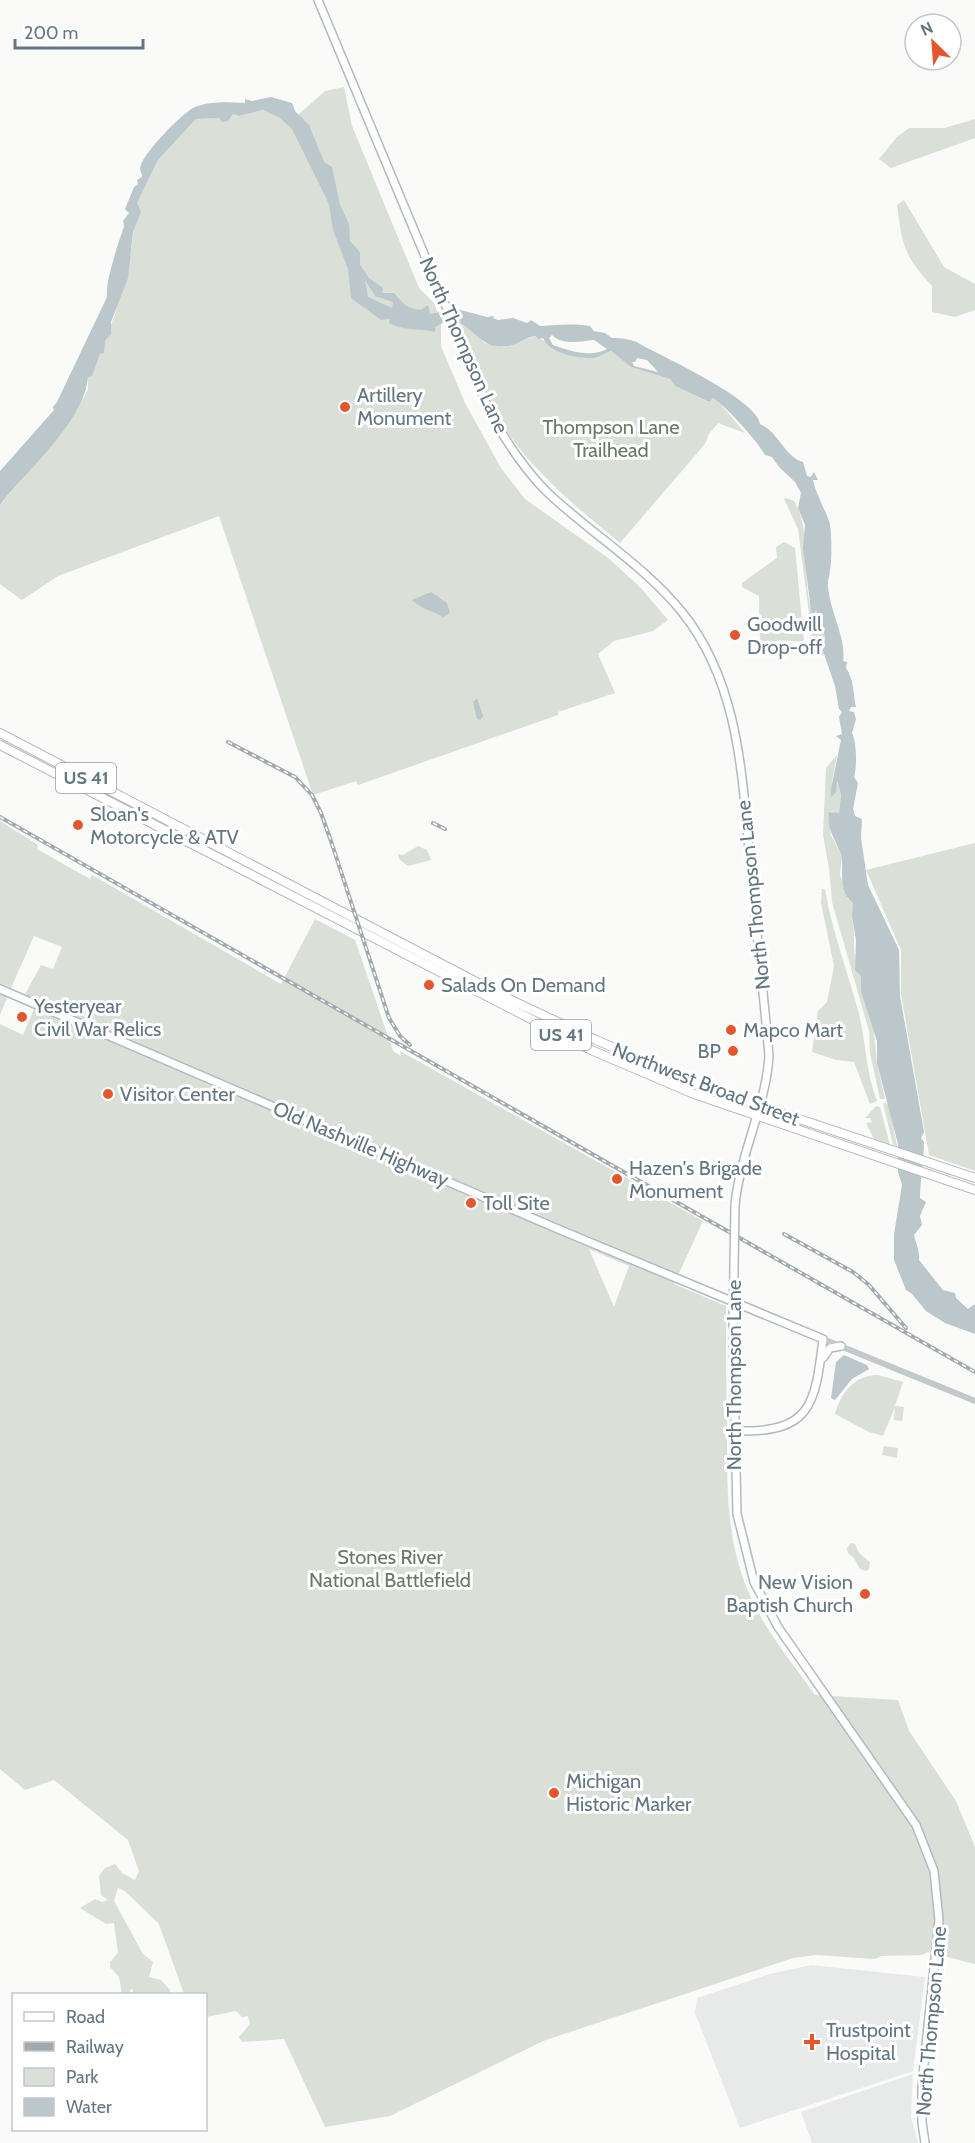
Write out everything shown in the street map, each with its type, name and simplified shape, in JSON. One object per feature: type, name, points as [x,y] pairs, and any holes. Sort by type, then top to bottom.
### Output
[{"type":"main road","name":"North Thompson Lane","points":[[318,0],[493,419],[520,462],[546,490],[656,584],[682,613],[699,638],[725,691],[735,726],[769,1056],[767,1077],[757,1116],[741,1160],[735,1205],[736,1514],[754,1582],[778,1627],[916,1825],[934,1871],[939,1920],[922,2084],[922,2122],[925,2143]]},
{"type":"main road","name":"Northwest Broad Street","points":[[0,733],[482,985],[596,1040],[759,1106],[879,1148],[975,1178]]},
{"type":"main road","points":[[15,753],[20,743]]},
{"type":"main road","name":"Northwest Broad Street","points":[[0,745],[591,1050],[757,1116],[975,1190]]},
{"type":"main road","points":[[69,782],[74,772]]},
{"type":"main road","points":[[168,833],[173,824]]},
{"type":"main road","points":[[258,880],[264,871]]},
{"type":"main road","points":[[346,925],[350,916]]},
{"type":"main road","points":[[405,956],[410,947]]},
{"type":"main road","points":[[478,993],[482,985]]},
{"type":"main road","name":"Old Nashville Highway","points":[[0,989],[574,1236],[823,1339]]},
{"type":"main road","points":[[530,1020],[535,1011]]},
{"type":"main road","points":[[591,1050],[596,1040]]},
{"type":"main road","points":[[631,1067],[635,1057]]},
{"type":"main road","points":[[735,1431],[769,1431],[797,1419],[809,1406],[816,1391],[823,1339]]},
{"type":"main road","points":[[820,1363],[830,1348],[841,1346]]},
{"type":"street","points":[[823,1339],[975,1401]]},
{"type":"shaded area","name":"Trustpoint Hospital","points":[[811,1965],[925,1977],[913,2071],[740,2128],[695,2013],[697,1998],[770,1974]]},
{"type":"shaded area","points":[[913,2074],[911,2117],[918,2143],[812,2143],[801,2112]]},
{"type":"green space","points":[[344,87],[352,126],[419,288],[434,303],[441,321],[441,346],[465,403],[501,468],[525,499],[607,557],[641,588],[668,620],[653,631],[614,641],[598,654],[615,693],[358,785],[356,781],[313,795],[219,516],[58,576],[22,600],[0,584],[0,505],[47,450],[88,390],[88,377],[98,359],[115,314],[131,251],[137,203],[158,160],[196,119],[217,118],[233,114],[239,116],[263,110],[290,122],[325,91]]},
{"type":"green space","points":[[975,119],[975,138],[891,168],[879,159],[897,137],[909,128],[944,128]]},
{"type":"green space","points":[[904,200],[944,267],[975,284],[975,310],[955,317],[932,312],[932,286],[915,266],[903,240],[897,205]]},
{"type":"green space","name":"Thompson Lane Trailhead","points":[[458,323],[473,329],[484,343],[504,347],[536,336],[564,353],[597,358],[611,351],[631,367],[670,379],[675,386],[708,402],[713,398],[718,401],[745,433],[718,423],[709,434],[705,444],[620,543],[556,488],[513,441],[501,423]]},
{"type":"green space","points":[[784,499],[794,501],[800,514],[805,543],[807,588],[814,616],[816,610],[825,637],[825,655],[814,652],[798,529]]},
{"type":"green space","points":[[784,542],[795,548],[804,642],[779,640],[760,645],[759,596],[742,587],[742,583],[777,558],[776,547]]},
{"type":"green space","points":[[837,755],[832,782],[835,784],[836,780],[841,793],[839,813],[836,815],[832,811],[828,816],[831,835],[842,856],[840,875],[848,899],[853,903],[856,962],[861,976],[861,991],[873,1022],[877,1063],[885,1099],[880,1099],[870,1053],[869,1031],[832,902],[823,835],[826,768]]},
{"type":"green space","name":"Stones River National Battlefield","points":[[0,821],[38,845],[37,849],[90,879],[92,875],[281,984],[315,919],[355,940],[393,1051],[401,1056],[400,1051],[703,1221],[674,1284],[726,1306],[728,1495],[733,1538],[743,1579],[766,1625],[815,1695],[898,1700],[909,1731],[956,1801],[975,1847],[975,1964],[928,1952],[922,1955],[881,1956],[875,1959],[816,1955],[793,1958],[543,2041],[390,2116],[325,2127],[284,2039],[242,2042],[239,2037],[250,2024],[248,2016],[242,2017],[236,2011],[207,2017],[207,1993],[184,1993],[159,1924],[125,1891],[118,1888],[114,1901],[143,1954],[153,1962],[149,1977],[161,1980],[170,1990],[170,1993],[133,1993],[130,1989],[130,1993],[122,1993],[119,1977],[110,1967],[110,1962],[118,1953],[114,1923],[106,1924],[80,1908],[95,1899],[102,1902],[108,1900],[101,1895],[99,1876],[105,1868],[115,1864],[122,1873],[135,1880],[139,1871],[128,1840],[54,1780],[25,1790],[0,1769],[0,1024],[23,1035],[34,1009],[8,995],[0,1015]],"holes":[[[34,936],[62,947],[53,969],[41,965],[25,994],[11,988]],[[589,1249],[629,1266],[614,1307]]]},
{"type":"green space","points":[[975,843],[975,1171],[929,1155],[901,994],[901,950],[866,870]]},
{"type":"green space","points":[[418,846],[427,850],[431,860],[408,866],[399,859],[398,854],[403,855]]},
{"type":"green space","points":[[822,889],[825,889],[859,1014],[877,1101],[870,1104],[854,1062],[836,1060],[812,1052],[818,1011],[827,1002],[834,966],[821,903]]},
{"type":"green space","points":[[883,1103],[889,1105],[897,1146],[893,1145]]},
{"type":"green space","points":[[876,1106],[880,1107],[890,1145],[874,1139],[866,1123],[872,1122],[870,1118],[865,1118]]},
{"type":"green space","points":[[878,1375],[903,1382],[895,1406],[904,1407],[902,1421],[894,1420],[895,1407],[883,1436],[869,1432],[835,1414],[850,1386],[862,1378]]},
{"type":"green space","points":[[884,1446],[898,1448],[897,1458],[882,1455]]},
{"type":"green space","points":[[851,1543],[855,1544],[859,1553],[870,1562],[869,1569],[866,1571],[860,1569],[848,1553],[847,1548]]},
{"type":"water","points":[[271,97],[292,103],[295,111],[309,125],[324,162],[332,167],[340,205],[349,224],[350,241],[360,252],[360,265],[369,278],[383,288],[382,293],[394,293],[411,308],[421,310],[428,305],[430,314],[457,309],[487,317],[494,316],[493,318],[498,320],[513,318],[527,323],[531,320],[540,326],[583,325],[590,326],[594,331],[605,333],[612,338],[637,342],[707,379],[743,403],[791,455],[803,462],[807,476],[811,477],[814,472],[818,480],[813,480],[814,484],[831,530],[829,596],[843,644],[843,661],[847,662],[846,668],[852,682],[856,707],[851,707],[849,711],[854,712],[856,719],[852,733],[856,755],[854,777],[858,783],[853,809],[855,816],[862,819],[861,838],[868,885],[899,950],[900,996],[924,1132],[921,1138],[924,1142],[920,1198],[926,1202],[920,1216],[922,1225],[914,1235],[919,1260],[943,1290],[955,1293],[956,1298],[968,1309],[975,1304],[975,1334],[945,1323],[926,1311],[906,1290],[894,1260],[894,1234],[902,1185],[898,1172],[898,1144],[877,1063],[877,1041],[861,991],[861,976],[855,970],[856,940],[852,915],[853,903],[845,892],[841,854],[828,818],[829,812],[839,813],[841,794],[837,781],[836,792],[831,797],[831,789],[841,740],[836,736],[842,734],[839,717],[842,712],[839,709],[835,686],[823,651],[825,637],[816,610],[812,618],[803,548],[805,525],[798,508],[801,493],[795,482],[772,457],[765,455],[741,425],[718,402],[713,398],[709,402],[675,386],[670,379],[631,367],[611,351],[596,358],[565,354],[551,348],[543,338],[538,339],[536,336],[509,346],[496,346],[488,344],[468,328],[454,322],[445,322],[435,327],[435,332],[400,327],[389,323],[390,319],[381,320],[351,298],[348,269],[333,230],[329,204],[292,129],[280,118],[263,110],[239,116],[233,114],[228,121],[222,122],[219,118],[196,119],[158,160],[137,203],[141,212],[133,232],[128,278],[111,322],[111,334],[105,341],[104,353],[100,354],[92,376],[88,377],[84,394],[76,411],[53,445],[0,505],[0,471],[54,410],[53,407],[107,297],[108,281],[124,226],[123,221],[129,213],[125,209],[134,187],[138,184],[137,180],[142,177],[140,168],[142,162],[164,134],[189,110],[213,103],[245,103],[245,99],[252,101]],"holes":[[[365,280],[375,296],[393,302],[392,308],[368,297]],[[552,335],[567,342],[594,340],[607,349],[601,352],[580,353],[553,345],[549,338]],[[637,358],[647,360],[658,372],[634,366],[632,362],[635,362]]]},
{"type":"water","points":[[431,592],[447,603],[450,613],[443,617],[412,600]]},
{"type":"water","points":[[477,698],[483,716],[480,720],[477,719],[473,702]]},
{"type":"water","points":[[844,1355],[867,1365],[869,1369],[852,1379],[835,1400],[831,1398],[836,1362]]},
{"type":"railway","points":[[228,742],[295,777],[312,795],[332,844],[389,1018],[400,1036],[410,1045]]},
{"type":"railway","points":[[0,817],[975,1372]]},
{"type":"railway","points":[[433,823],[445,829]]},
{"type":"railway","points":[[784,1234],[853,1272],[869,1285],[906,1328]]},
{"type":"place","name":"Artillery Monument","points":[[345,407]]},
{"type":"place","name":"Goodwill Drop-off","points":[[735,635]]},
{"type":"place","name":"Sloan's Motorcycle & ATV","points":[[78,825]]},
{"type":"place","name":"Salads On Demand","points":[[429,985]]},
{"type":"place","name":"Yesteryear Civil War Relics","points":[[22,1017]]},
{"type":"place","name":"Mapco Mart","points":[[731,1030]]},
{"type":"place","name":"BP","points":[[733,1051]]},
{"type":"place","name":"Visitor Center","points":[[108,1094]]},
{"type":"place","name":"Hazen's Brigade Monument","points":[[617,1179]]},
{"type":"place","name":"Toll Site","points":[[471,1203]]},
{"type":"place","name":"New Vision Baptish Church","points":[[865,1594]]},
{"type":"place","name":"Michigan Historic Marker","points":[[554,1793]]},
{"type":"place","name":"Trustpoint Hospital","points":[[812,2042]]}]
